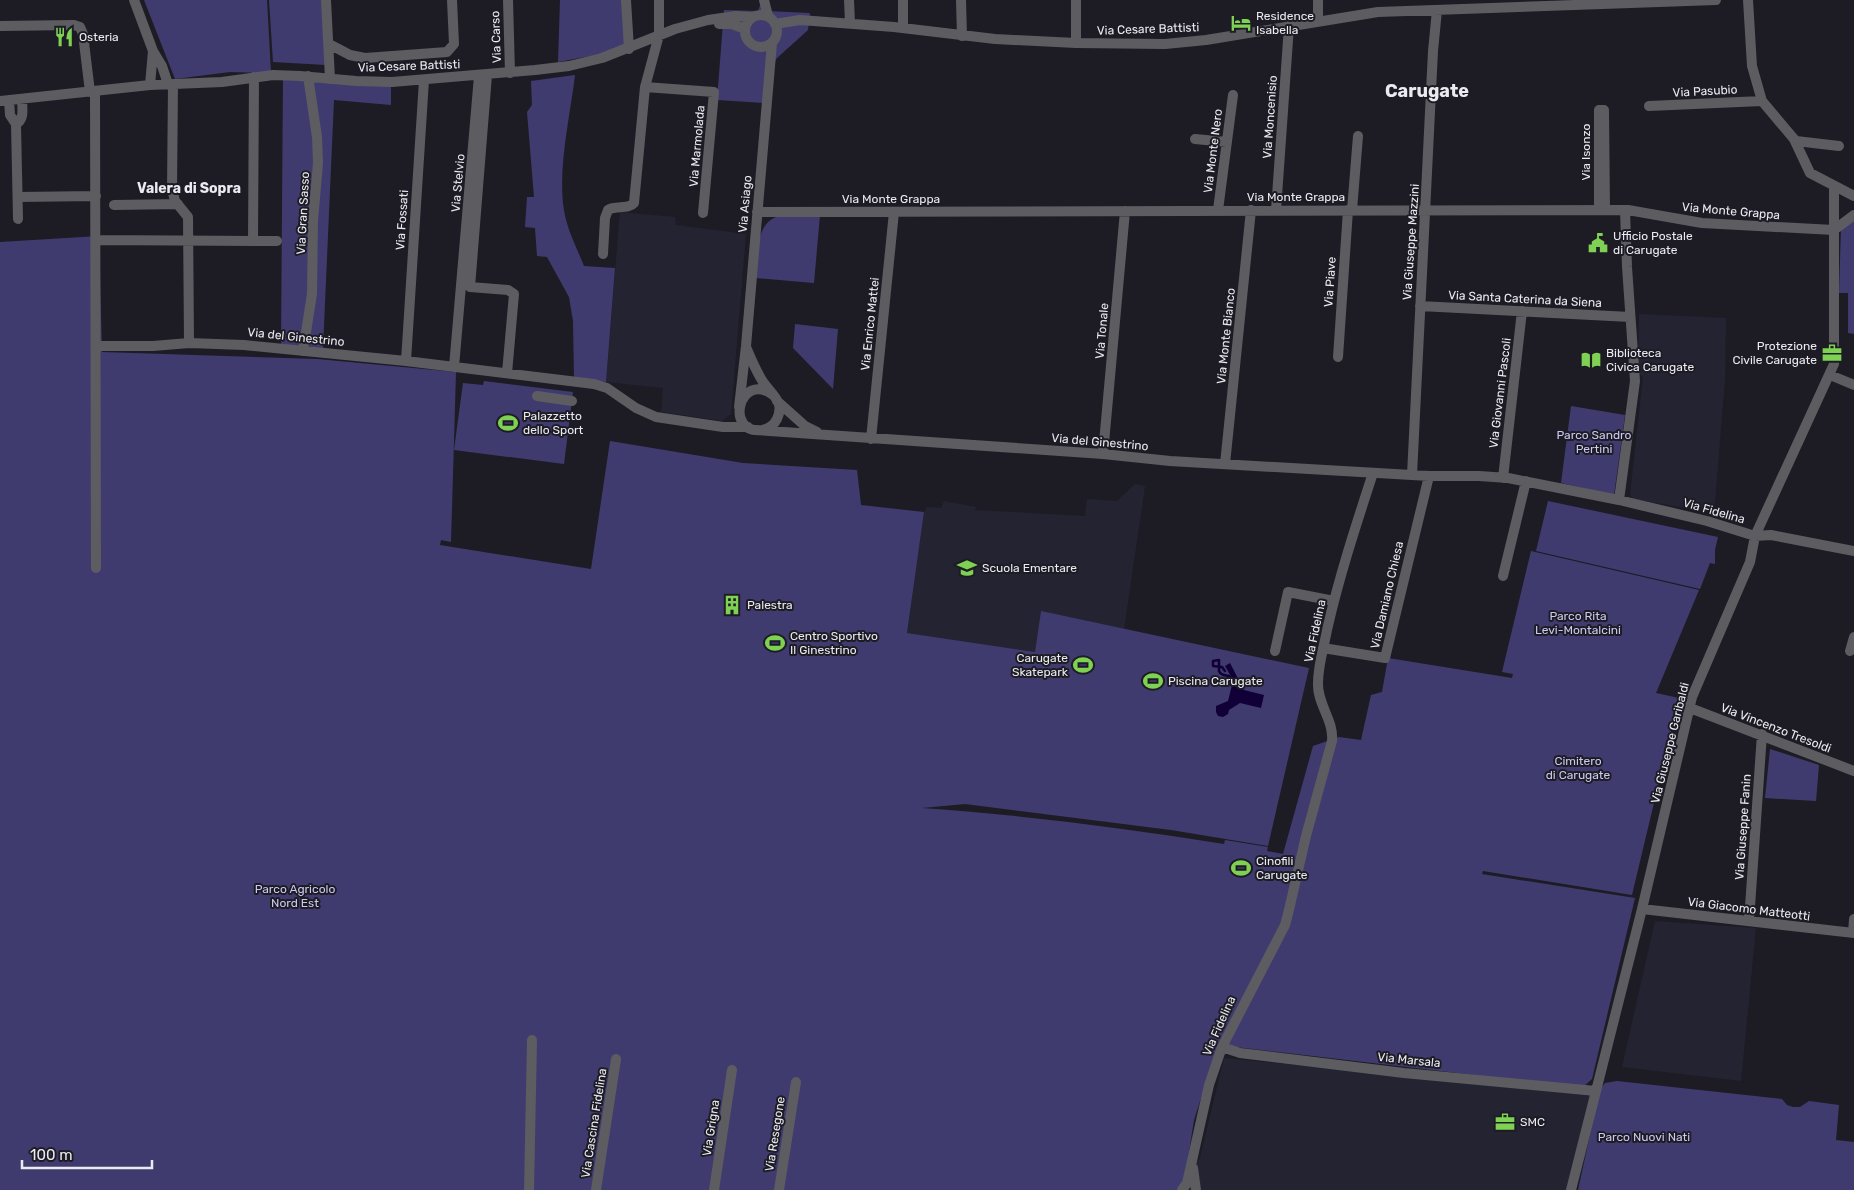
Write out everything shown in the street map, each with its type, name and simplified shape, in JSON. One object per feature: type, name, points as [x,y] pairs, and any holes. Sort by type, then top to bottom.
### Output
[{"type":"street","points":[[134,0],[153,51],[171,84],[172,189],[173,196],[188,215],[189,343]]},
{"type":"street","points":[[326,0],[330,79]]},
{"type":"street","points":[[329,44],[350,54],[362,57],[447,52],[454,44],[452,0]]},
{"type":"street","name":"Via Carso","points":[[508,0],[510,73]]},
{"type":"street","points":[[626,0],[629,49]]},
{"type":"street","points":[[603,254],[605,218],[608,210],[615,207],[631,206],[634,202],[645,87],[659,35],[659,0]]},
{"type":"street","points":[[763,0],[759,16],[748,23],[745,29],[748,40],[758,46],[769,64]]},
{"type":"street","points":[[849,0],[850,23]]},
{"type":"street","points":[[903,0],[903,28]]},
{"type":"street","points":[[962,0],[962,36]]},
{"type":"street","points":[[1076,0],[1076,43]]},
{"type":"street","points":[[1318,0],[1318,21]]},
{"type":"street","name":"Via Cesare Battisti","points":[[776,24],[797,20],[850,23],[962,36],[1076,43],[1187,42],[1378,12],[1437,10],[1495,4],[1716,0]]},
{"type":"street","points":[[1748,0],[1752,66],[1762,101],[1796,141],[1810,173],[1854,196]]},
{"type":"street","name":"Via Giuseppe Mazzini","points":[[1412,475],[1433,51],[1437,10]]},
{"type":"street","points":[[758,46],[766,46],[772,43],[777,34],[776,24],[759,16]]},
{"type":"street","name":"Via Cesare Battisti","points":[[4,100],[150,85],[222,82],[284,75],[379,82],[483,76],[548,69],[583,63],[629,49],[659,35],[688,25],[708,20],[759,16]]},
{"type":"street","name":"Via Cesare Battisti","points":[[688,25],[728,24],[745,29]]},
{"type":"street","points":[[0,26],[74,25],[80,27],[83,34],[93,91],[96,196],[96,568]]},
{"type":"street","name":"Via Moncenisio","points":[[1276,210],[1289,26]]},
{"type":"street","name":"Via Asiago","points":[[739,407],[772,43]]},
{"type":"street","points":[[150,85],[153,51]]},
{"type":"street","name":"Via Gran Sasso","points":[[303,351],[311,299],[313,215],[318,163],[318,143],[308,76]]},
{"type":"street","name":"Via Stelvio","points":[[454,367],[465,289],[483,76]]},
{"type":"street","points":[[253,241],[254,77]]},
{"type":"street","name":"Via Fossati","points":[[406,361],[424,80]]},
{"type":"street","name":"Via Marmolada","points":[[645,87],[714,92],[703,213]]},
{"type":"street","name":"Via Monte Nero","points":[[1218,210],[1233,96]]},
{"type":"street","points":[[16,124],[22,116],[22,99]]},
{"type":"street","points":[[4,100],[16,124],[18,219]]},
{"type":"street","name":"Via Pasubio","points":[[1649,106],[1762,101]]},
{"type":"street","name":"Via Isonzo","points":[[1599,110],[1604,110],[1602,210],[1599,110]]},
{"type":"street","name":"Via Piave","points":[[1338,357],[1358,136]]},
{"type":"street","points":[[1194,139],[1227,142]]},
{"type":"street","points":[[1796,141],[1839,146]]},
{"type":"street","name":"Via Giuseppe Garibaldi","points":[[1571,1190],[1695,690],[1750,562],[1756,536],[1830,375],[1835,356],[1834,187]]},
{"type":"street","points":[[18,198],[96,196]]},
{"type":"street","points":[[114,204],[178,204]]},
{"type":"street","name":"Via Tonale","points":[[1104,454],[1124,210]]},
{"type":"street","name":"Via Monte Bianco","points":[[1225,464],[1251,210]]},
{"type":"street","points":[[1619,500],[1635,381],[1625,210]]},
{"type":"street","name":"Via Monte Grappa","points":[[757,212],[1625,210],[1710,224],[1834,230]]},
{"type":"street","name":"Via Enrico Mattei","points":[[871,439],[894,212]]},
{"type":"street","points":[[1834,230],[1854,216]]},
{"type":"street","points":[[97,240],[277,241]]},
{"type":"street","points":[[465,289],[508,290],[514,294],[507,373]]},
{"type":"street","name":"Via Santa Caterina da Siena","points":[[1420,306],[1630,317]]},
{"type":"street","name":"Via Giovanni Pascoli","points":[[1502,478],[1522,311]]},
{"type":"street","name":"Via del Ginestrino","points":[[97,346],[153,346],[189,343],[250,345],[406,361],[597,384],[610,390],[636,408],[654,416],[723,428],[745,426],[871,439],[1104,454],[1170,461],[1373,473]]},
{"type":"street","name":"Via Asiago","points":[[746,346],[759,374],[775,398]]},
{"type":"street","points":[[1830,375],[1854,385]]},
{"type":"street","points":[[763,390],[775,398],[779,412],[775,423],[768,428],[745,426],[739,407],[743,398],[752,391],[763,390]]},
{"type":"street","points":[[538,396],[572,401]]},
{"type":"street","name":"Via del Ginestrino","points":[[775,398],[805,426],[825,435]]},
{"type":"street","name":"Via Fidelina","points":[[1182,1190],[1187,1184],[1209,1085],[1222,1047],[1285,925],[1288,914],[1332,741],[1331,726],[1318,685],[1323,648],[1334,600],[1373,473],[1502,478],[1526,481],[1707,520],[1756,536],[1771,536],[1854,551]]},
{"type":"street","name":"Via Damiano Chiesa","points":[[1323,648],[1385,658],[1429,476]]},
{"type":"street","points":[[1503,576],[1526,481]]},
{"type":"street","points":[[1275,651],[1288,592],[1334,600]]},
{"type":"street","points":[[1850,651],[1854,637]]},
{"type":"street","name":"Via Vincenzo Tresoldi","points":[[1690,708],[1762,734],[1854,771]]},
{"type":"street","name":"Via Giuseppe Fanin","points":[[1749,921],[1762,734]]},
{"type":"street","name":"Via Giacomo Matteotti","points":[[1642,909],[1854,933]]},
{"type":"street","points":[[1854,919],[1854,933]]},
{"type":"street","points":[[529,1190],[532,1040]]},
{"type":"street","name":"Via Marsala","points":[[1222,1047],[1240,1053],[1385,1070],[1596,1091]]},
{"type":"street","name":"Via Cascina Fidelina","points":[[596,1190],[616,1060]]},
{"type":"street","name":"Via Grigna","points":[[714,1190],[732,1070]]},
{"type":"street","name":"Via Resegone","points":[[779,1190],[796,1082]]},
{"type":"street","name":"Via Fidelina","points":[[1192,1162],[1196,1190]]},
{"type":"shaded area","points":[[620,212],[675,217],[676,225],[746,234],[731,414],[722,421],[661,412],[663,388],[606,382]]},
{"type":"shaded area","points":[[1639,314],[1726,318],[1725,380],[1714,513],[1634,499],[1630,495],[1643,377],[1638,373]]},
{"type":"shaded area","points":[[1135,484],[1145,486],[1124,629],[1041,612],[1035,652],[907,633],[924,512],[927,507],[941,508],[944,501],[976,507],[975,510],[1085,516],[1087,499],[1117,501]]},
{"type":"shaded area","points":[[1230,663],[1244,690],[1264,695],[1261,708],[1240,703],[1229,710],[1228,714],[1223,717],[1218,716],[1216,706],[1228,701],[1232,685],[1231,682],[1233,680],[1225,666]]},
{"type":"shaded area","points":[[1655,921],[1756,928],[1741,1081],[1622,1067]]},
{"type":"shaded area","points":[[1224,1058],[1594,1094],[1569,1190],[1171,1190],[1200,1158]]},
{"type":"green space","points":[[144,0],[267,0],[271,73],[230,72],[175,79]]},
{"type":"green space","points":[[269,0],[324,0],[326,65],[273,62]]},
{"type":"green space","points":[[560,0],[624,0],[625,46],[601,54],[558,62]]},
{"type":"green space","points":[[762,0],[766,11],[810,13],[808,30],[777,58],[769,70],[766,103],[717,100],[724,10],[758,11]]},
{"type":"green space","points":[[283,75],[391,81],[391,105],[334,100],[323,348],[281,345]]},
{"type":"green space","points":[[575,75],[563,167],[563,203],[568,226],[584,266],[615,268],[606,382],[574,379],[573,321],[569,297],[547,257],[537,256],[535,228],[525,227],[527,197],[534,197],[527,112],[532,105],[531,81]]},
{"type":"green space","points":[[785,215],[820,215],[814,283],[756,278],[757,253],[761,235],[769,221]]},
{"type":"green space","points":[[1854,219],[1854,334],[1848,333],[1848,293],[1839,293],[1841,228]]},
{"type":"green space","name":"Parco Agricolo Nord Est","points":[[99,236],[102,352],[317,359],[456,372],[451,542],[441,540],[440,545],[591,569],[610,441],[743,463],[857,470],[861,505],[924,512],[907,633],[1035,652],[1041,611],[1309,668],[1268,846],[1171,830],[965,804],[922,808],[998,814],[1224,844],[1225,840],[1268,847],[1267,851],[1283,854],[1313,746],[1339,737],[1361,740],[1371,695],[1382,692],[1388,658],[1512,678],[1513,674],[1502,672],[1531,551],[1699,590],[1656,693],[1679,698],[1632,895],[1483,871],[1482,874],[1635,898],[1592,1079],[1583,1087],[1578,1087],[1218,1045],[1194,1120],[1183,1190],[0,1190],[0,242]]},
{"type":"green space","points":[[795,324],[838,329],[833,389],[793,348]]},
{"type":"green space","points":[[484,381],[573,392],[564,464],[454,450],[463,383],[483,385]]},
{"type":"green space","name":"Parco Sandro Pertini","points":[[1571,406],[1625,415],[1614,495],[1561,483]]},
{"type":"green space","points":[[1548,501],[1718,537],[1715,550],[1715,564],[1710,563],[1700,589],[1536,551]]},
{"type":"green space","points":[[1770,749],[1819,765],[1816,801],[1765,798]]},
{"type":"green space","name":"Parco Nuovi Nati","points":[[1617,1081],[1782,1099],[1787,1105],[1793,1107],[1800,1107],[1809,1101],[1839,1105],[1836,1140],[1854,1142],[1854,1190],[1578,1190],[1600,1089],[1605,1083]]},
{"type":"waterway","points":[[1225,671],[1222,667],[1213,666],[1213,661],[1219,660],[1219,671],[1220,673],[1229,676],[1233,682]]},
{"type":"place","name":"Residence Isabella","points":[[1241,23]]},
{"type":"place","name":"Osteria","points":[[64,37]]},
{"type":"place","name":"Ufficio Postale di Carugate","points":[[1598,243]]},
{"type":"place","name":"Protezione Civile Carugate","points":[[1832,353]]},
{"type":"place","name":"Biblioteca Civica Carugate","points":[[1591,360]]},
{"type":"place","name":"Palazzetto dello Sport","points":[[508,423]]},
{"type":"place","name":"Scuola Ementare","points":[[967,568]]},
{"type":"place","name":"Palestra","points":[[732,605]]},
{"type":"place","name":"Centro Sportivo Il Ginestrino","points":[[775,643]]},
{"type":"place","name":"Carugate Skatepark","points":[[1083,665]]},
{"type":"place","name":"Piscina Carugate","points":[[1153,681]]},
{"type":"place","name":"Cinofili Carugate","points":[[1241,868]]},
{"type":"place","name":"SMC","points":[[1505,1122]]},
{"type":"district","name":"Carugate","points":[[1427,91]]},
{"type":"district","name":"Valera di Sopra","points":[[189,188]]},
{"type":"park label","name":"Parco Rita Levi-Montalcini","points":[[1578,623]]},
{"type":"park label","name":"Cimitero di Carugate","points":[[1578,768]]}]
